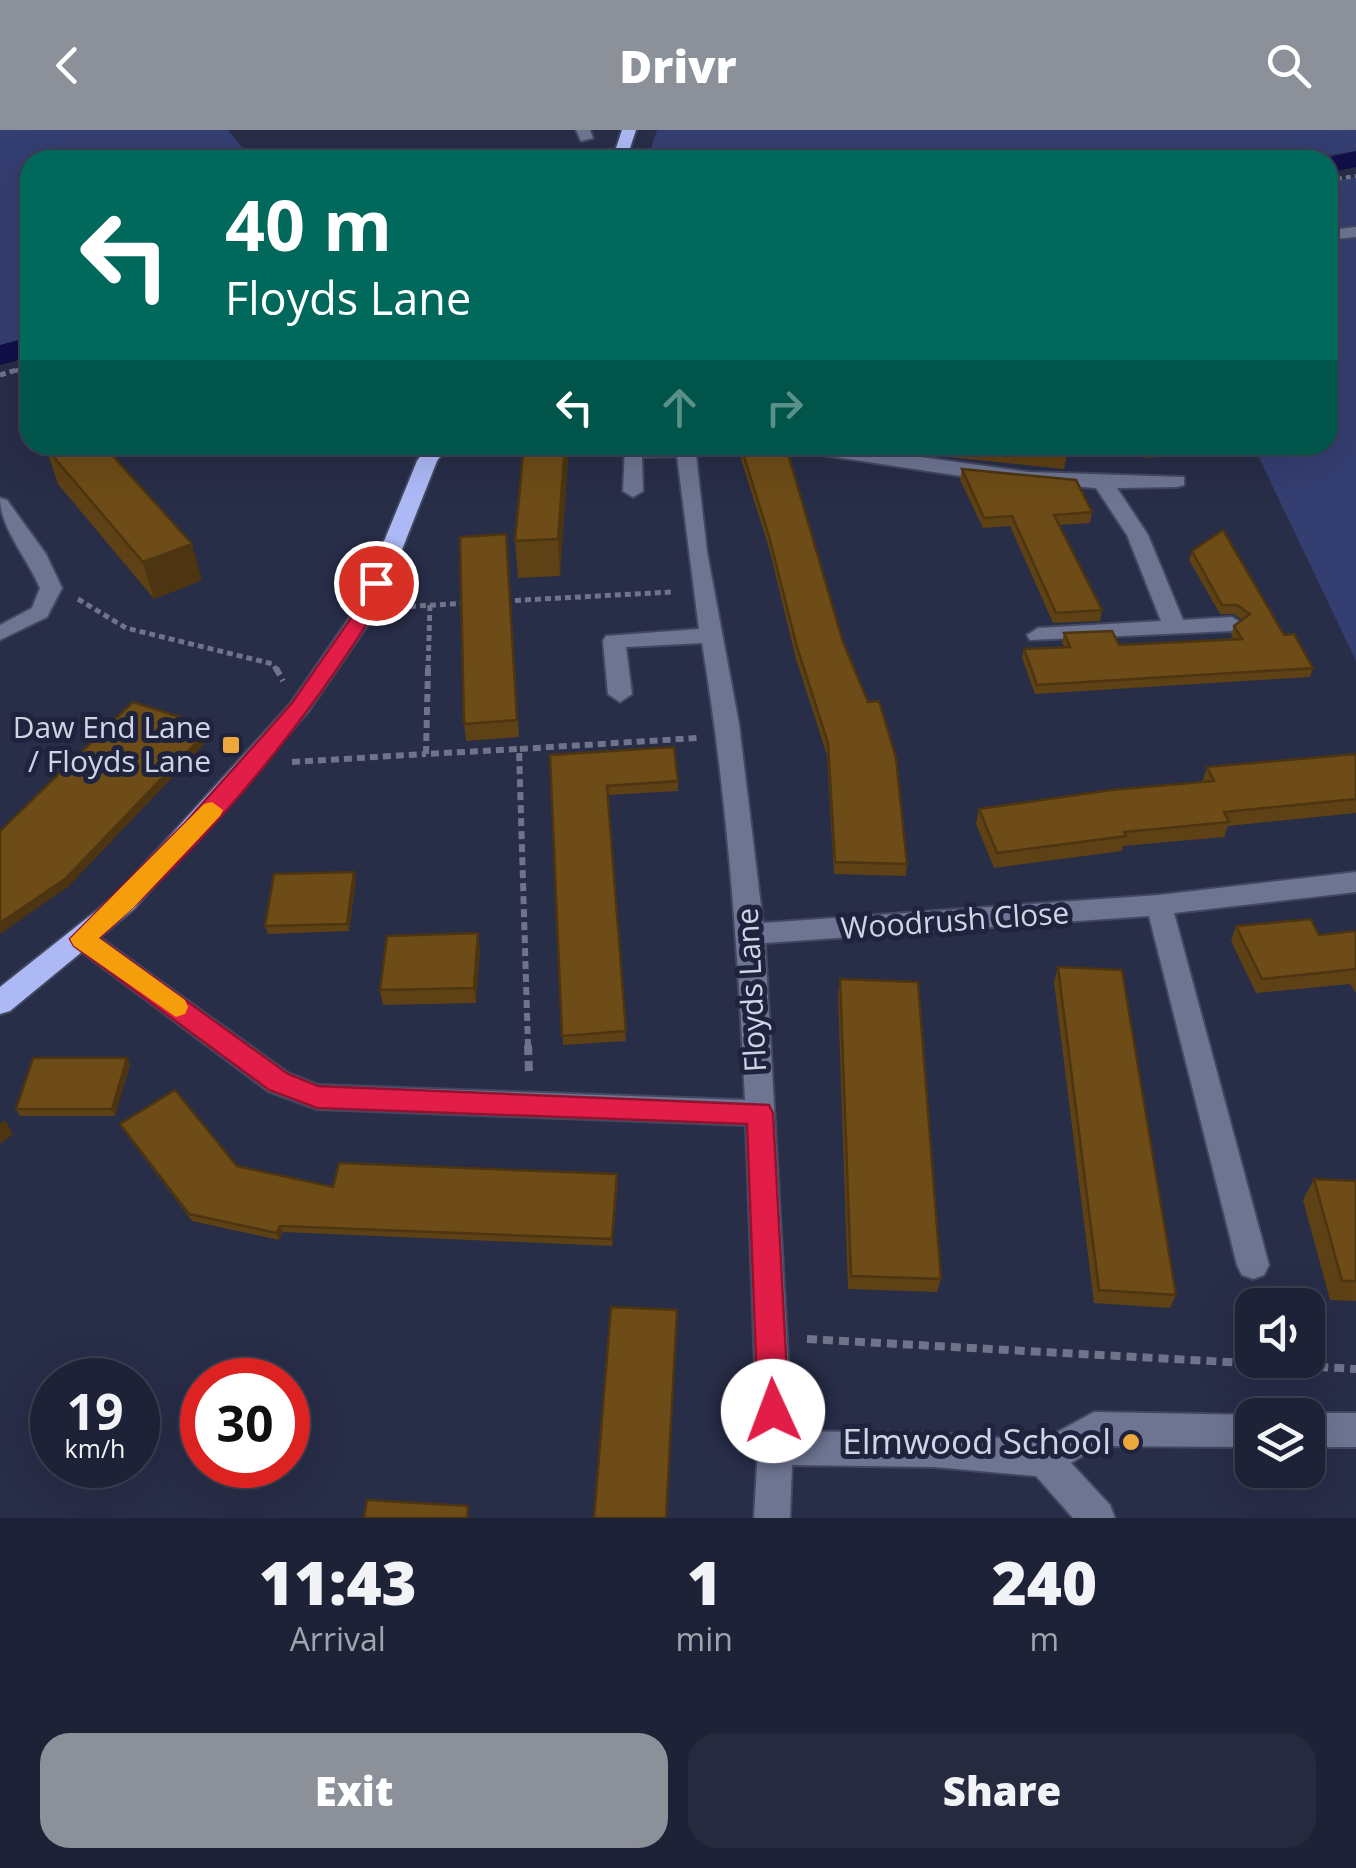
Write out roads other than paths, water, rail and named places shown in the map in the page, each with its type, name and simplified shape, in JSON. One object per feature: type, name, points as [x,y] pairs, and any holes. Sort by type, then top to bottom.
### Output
[{"type":"main road","points":[[0,1002],[125,902],[299,708],[368,608],[433,455]]},
{"type":"street","points":[[632,455],[633,491]]},
{"type":"street","name":"Floyds Lane","points":[[82,939],[278,1082],[317,1097],[760,1113],[751,934],[728,736],[687,455]]},
{"type":"street","points":[[851,455],[984,474],[1082,479],[1104,485],[1177,481]]},
{"type":"street","points":[[1104,485],[1122,506],[1150,560],[1175,628]]},
{"type":"street","points":[[0,504],[36,554],[51,588],[45,609],[0,633]]},
{"type":"street","points":[[1038,635],[1232,624]]},
{"type":"street","points":[[620,694],[614,641],[712,635]]},
{"type":"street","name":"Woodrush Close","points":[[751,934],[1159,905],[1356,882]]},
{"type":"street","points":[[1159,905],[1253,1265]]},
{"type":"street","points":[[760,1113],[775,1448],[772,1518]]},
{"type":"street","points":[[775,1448],[935,1450],[1044,1460],[1094,1428],[1235,1430]]},
{"type":"street","points":[[1325,1430],[1356,1430]]},
{"type":"street","points":[[1044,1460],[1097,1518]]},
{"type":"waterway","points":[[1338,163],[1356,159]]},
{"type":"waterway","points":[[0,355],[20,350]]},
{"type":"place","name":"Daw End Lane / Floyds Lane","points":[[231,745]]},
{"type":"place","name":"Elmwood School","points":[[1131,1442]]}]
